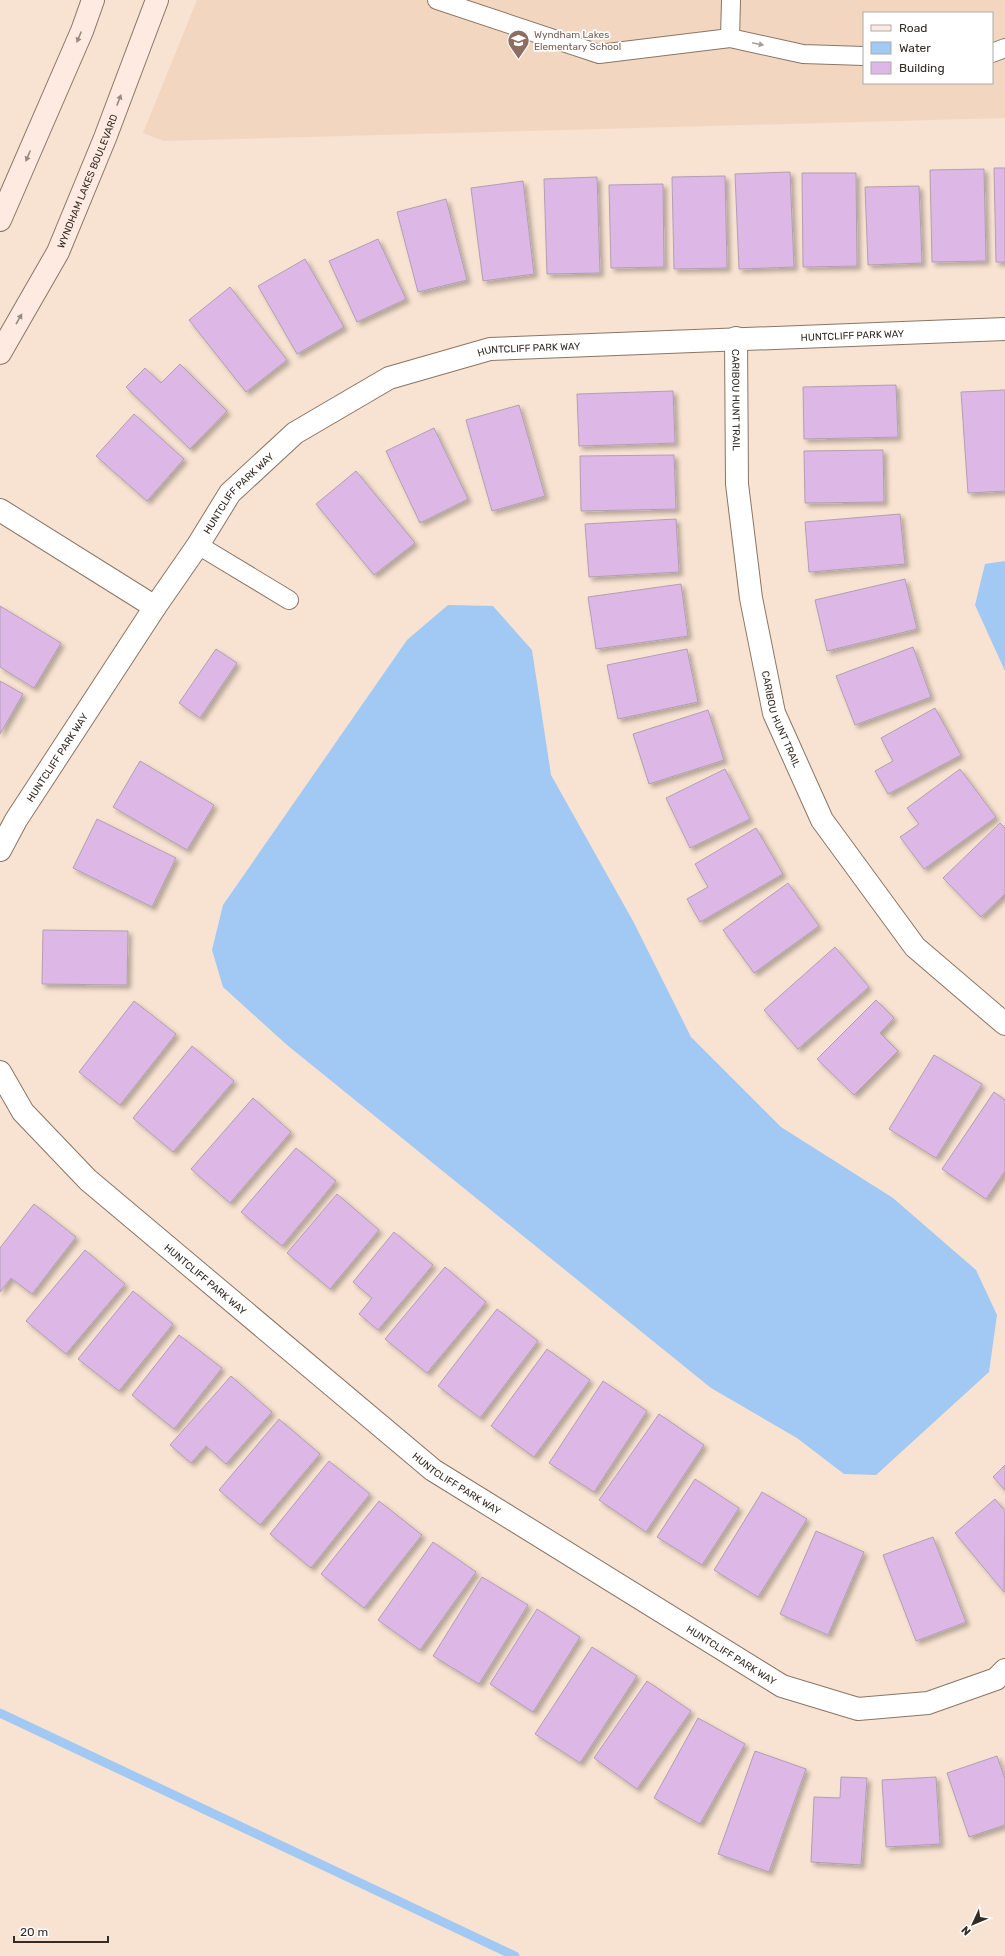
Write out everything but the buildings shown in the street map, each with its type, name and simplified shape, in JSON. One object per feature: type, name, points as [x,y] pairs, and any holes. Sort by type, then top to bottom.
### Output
[{"type":"street","points":[[0,220],[82,31],[93,0]]},
{"type":"street","name":"WYNDHAM LAKES BOULEVARD","points":[[0,353],[58,252],[157,0]]},
{"type":"street","name":"HUNTCLIFF PARK WAY","points":[[0,850],[16,820],[198,545],[230,493],[295,433],[388,378],[490,349],[736,338],[1005,330]]},
{"type":"street","name":"CARIBOU HUNT TRAIL","points":[[736,338],[737,484],[751,598],[774,713],[822,820],[915,948],[1005,1024]]},
{"type":"street","points":[[0,510],[156,607]]},
{"type":"street","name":"HUNTCLIFF PARK WAY","points":[[0,1072],[23,1112],[88,1180],[434,1470],[782,1686],[858,1709],[928,1703],[996,1679],[1005,1670]]},
{"type":"lane","points":[[437,0],[599,54],[730,38],[803,54],[863,56]]},
{"type":"lane","points":[[730,38],[731,0]]},
{"type":"lane","points":[[993,53],[1005,48]]},
{"type":"lane","points":[[198,545],[289,600]]},
{"type":"shaded area","name":"Wyndham Lakes Elementary School","points":[[197,0],[1005,0],[1005,118],[164,141],[143,133]]},
{"type":"water","points":[[1005,561],[1005,671],[975,605],[985,564]]},
{"type":"water","points":[[448,605],[493,606],[532,650],[551,775],[633,921],[691,1037],[781,1127],[893,1198],[976,1270],[997,1315],[989,1372],[876,1475],[844,1474],[797,1438],[711,1388],[287,1045],[223,987],[212,950],[223,905],[407,640]]},
{"type":"waterway","points":[[0,1713],[515,1956]]},
{"type":"place","name":"Wyndham Lakes Elementary School","points":[[519,60]]}]
